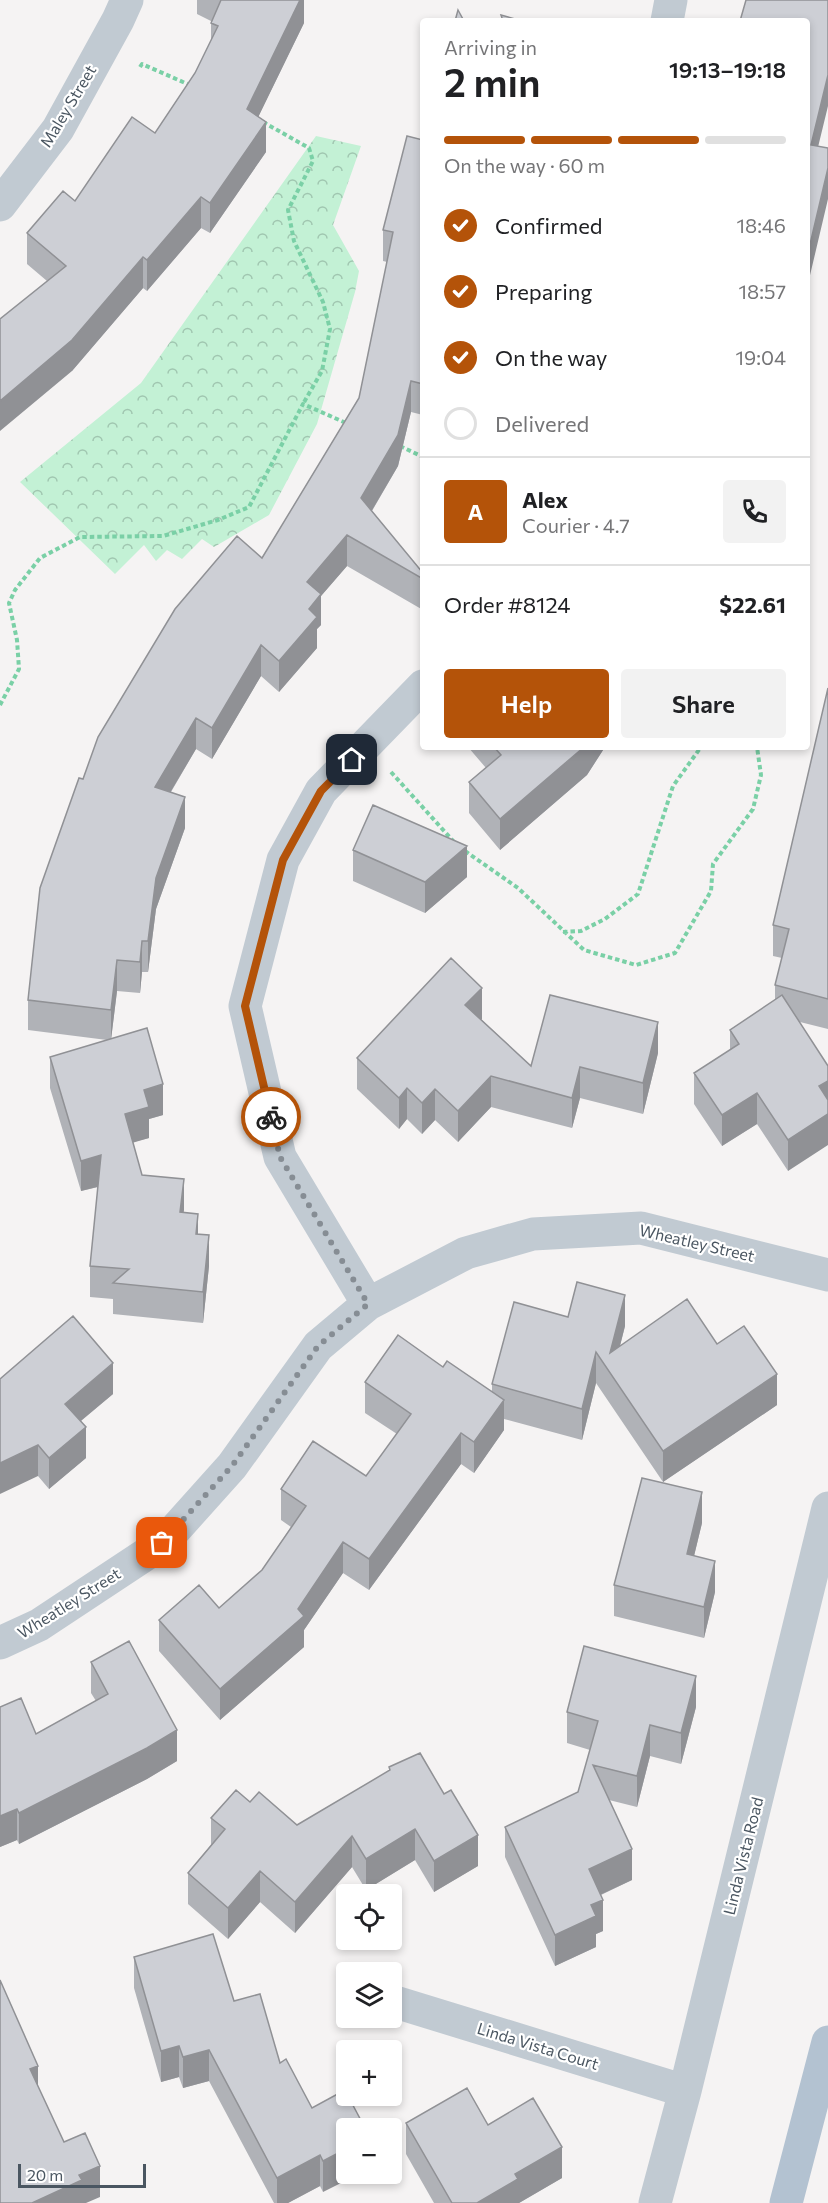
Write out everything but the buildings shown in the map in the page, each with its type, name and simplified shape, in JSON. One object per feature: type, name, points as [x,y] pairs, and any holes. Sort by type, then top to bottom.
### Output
[{"type":"main road","points":[[786,2203],[828,2042]]},
{"type":"street","name":"Maley Street","points":[[0,206],[58,129],[127,0]]},
{"type":"street","points":[[668,18],[671,0]]},
{"type":"street","points":[[368,1304],[280,1157],[245,1006],[283,860],[321,791],[420,689]]},
{"type":"street","name":"Wheatley Street","points":[[0,1643],[39,1625],[162,1543],[232,1466],[318,1346],[368,1304],[466,1253],[533,1234],[641,1228],[828,1275]]},
{"type":"street","name":"Linda Vista Road","points":[[655,2203],[685,2091],[828,1508]]},
{"type":"street","name":"Linda Vista Court","points":[[402,2004],[685,2091]]},
{"type":"path","points":[[135,72],[142,64],[194,87]]},
{"type":"path","points":[[0,705],[19,669],[17,640],[9,603],[15,590],[40,558],[80,537],[163,536],[218,520],[249,507],[322,371],[330,329],[323,302],[294,241],[288,210],[313,161],[309,148],[262,122]]},
{"type":"path","points":[[303,404],[355,427]]},
{"type":"path","points":[[397,445],[420,456]]},
{"type":"path","points":[[367,744],[455,844]]},
{"type":"path","points":[[562,932],[581,931],[605,919],[638,894],[673,786],[699,750]]},
{"type":"path","points":[[464,850],[518,888],[562,932],[584,950],[636,965],[675,953],[711,891],[713,864],[753,809],[761,775],[757,750]]},
{"type":"green space","points":[[316,136],[361,146],[333,225],[359,271],[317,424],[269,515],[214,547],[202,539],[182,559],[167,550],[156,561],[144,545],[115,574],[20,482],[141,383]]},
{"type":"way so far","points":[[162,1543],[232,1466],[318,1346],[368,1304],[280,1157],[271,1117]]},
{"type":"route","points":[[271,1117],[245,1006],[283,860],[321,791],[352,760]]}]
